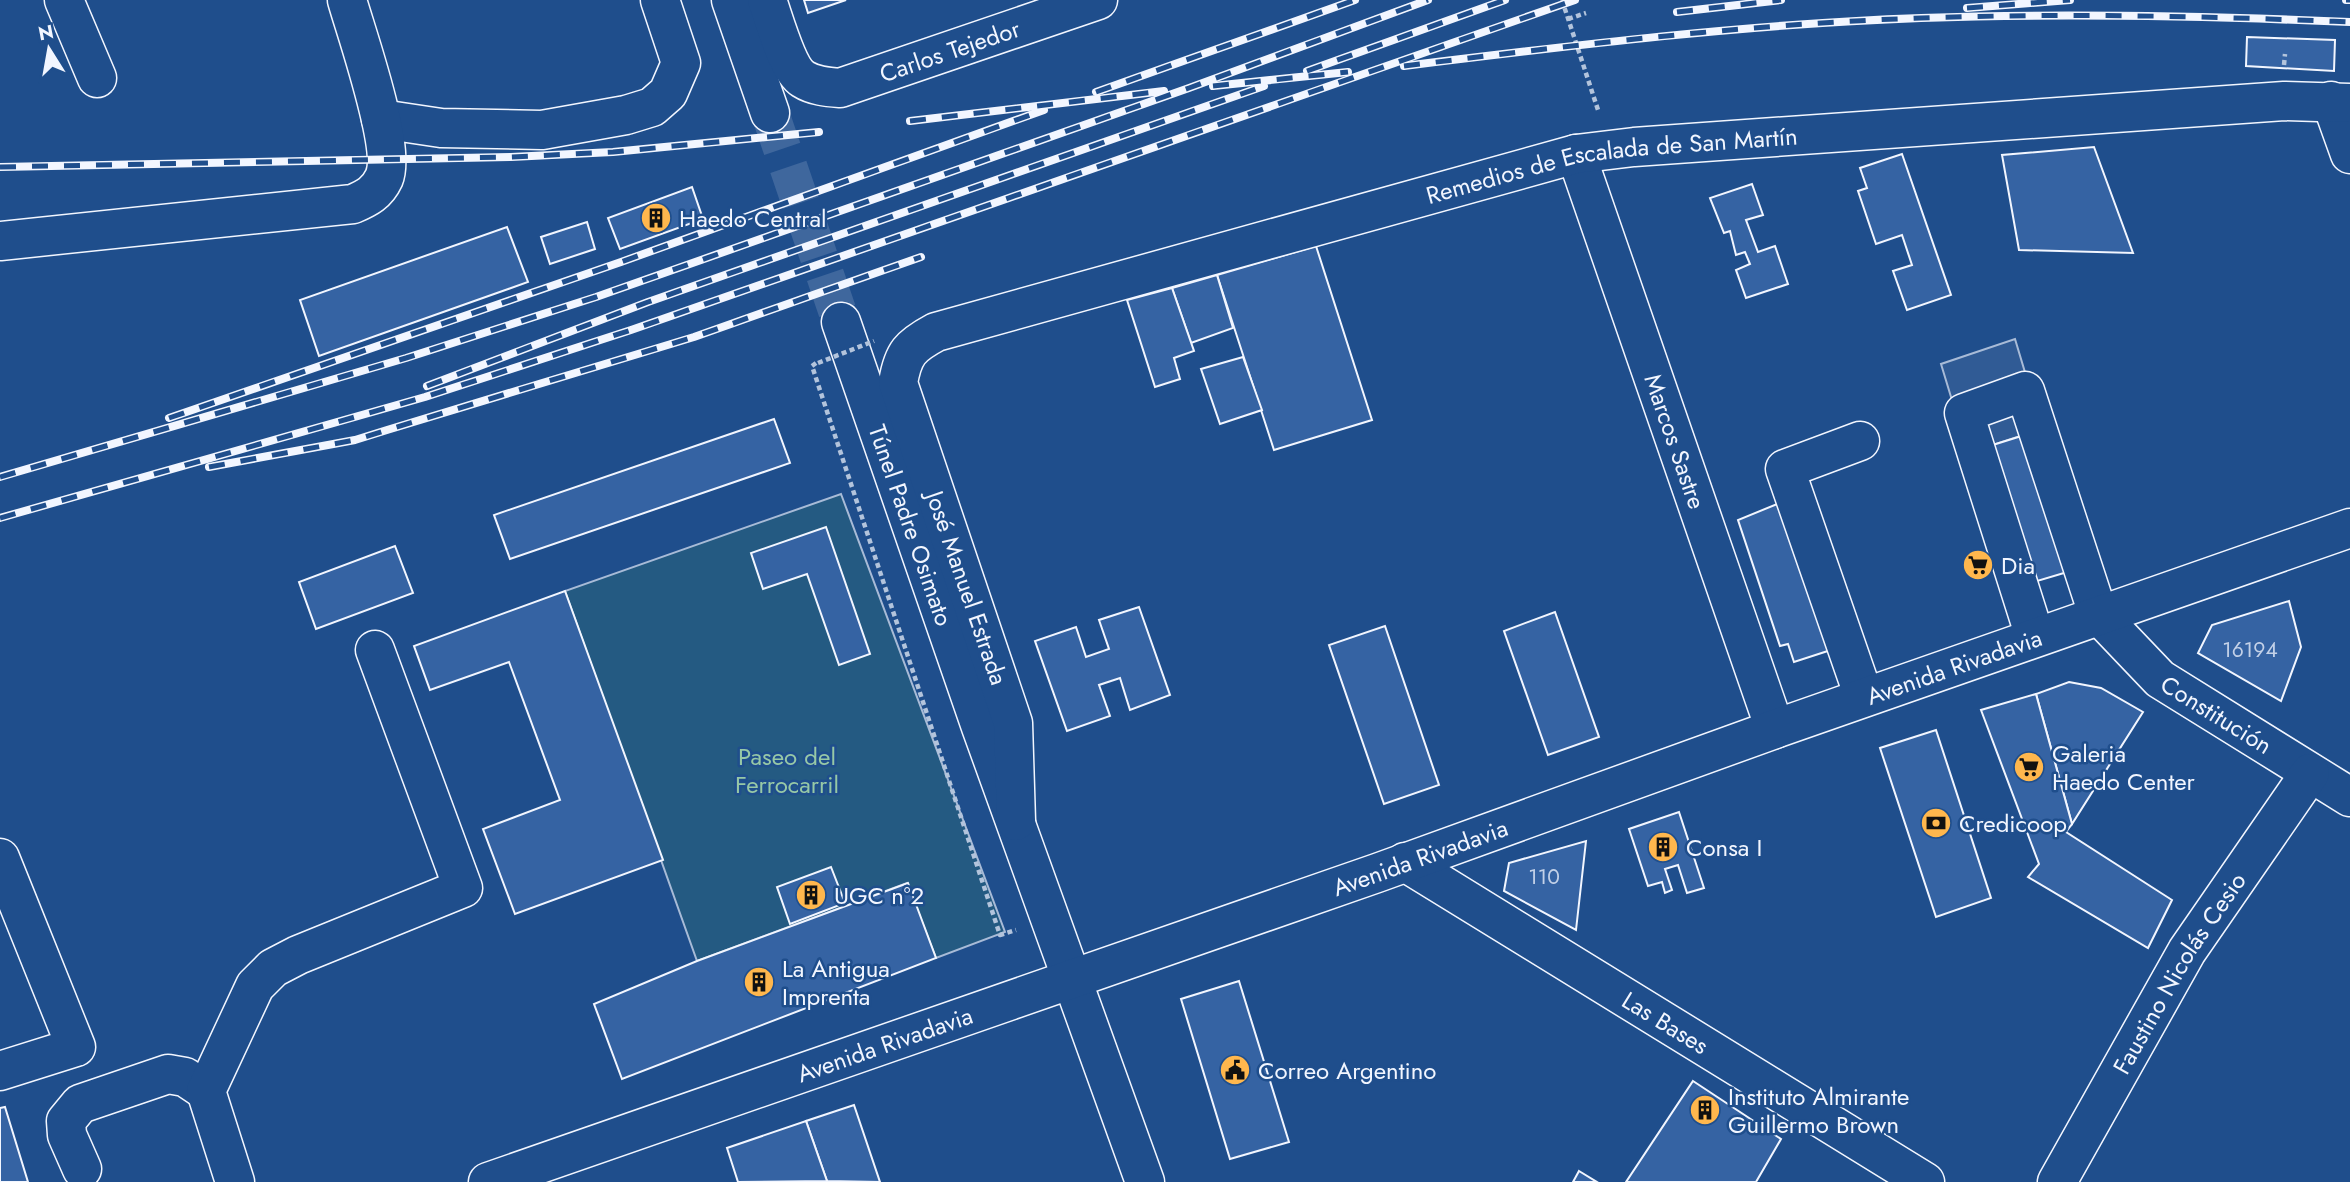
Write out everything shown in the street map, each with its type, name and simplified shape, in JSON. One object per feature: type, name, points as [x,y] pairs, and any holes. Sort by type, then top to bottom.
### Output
[{"type":"street","points":[[64,0],[97,78]]},
{"type":"street","points":[[0,241],[353,204],[374,195],[386,175],[385,136],[347,0]]},
{"type":"street","points":[[381,119],[441,128],[542,130],[626,115],[652,107],[668,93],[681,63],[660,0]]},
{"type":"street","points":[[731,0],[770,113]]},
{"type":"street","name":"Carlos Tejedor","points":[[767,0],[785,51],[800,78],[818,86],[839,88],[1098,0]]},
{"type":"street","points":[[2341,102],[2350,154]]},
{"type":"street","name":"Remedios de Escalada de San Martín","points":[[872,341],[916,343],[936,332],[1576,155],[1661,145],[2229,105],[2341,102]]},
{"type":"street","name":"Marcos Sastre","points":[[1576,155],[1775,729]]},
{"type":"street","name":"Túnel Padre Osimato","points":[[872,341],[981,727]]},
{"type":"street","name":"José Manuel Estrada","points":[[872,341],[898,383],[1013,723],[1016,821]]},
{"type":"street","points":[[2035,637],[1964,413],[2025,391],[2098,614]]},
{"type":"street","points":[[1860,441],[1784,469],[1864,697]]},
{"type":"street","name":"Avenida Rivadavia","points":[[488,1182],[1405,862],[2098,614],[2350,528]]},
{"type":"street","name":"Constitución","points":[[2098,614],[2160,679],[2350,797]]},
{"type":"street","points":[[206,1091],[255,986],[273,968],[298,955],[463,888],[374,650]]},
{"type":"street","name":"José Manuel Estrada","points":[[981,727],[1145,1182]]},
{"type":"street","name":"Faustino Nicolás Cesio","points":[[2057,1182],[2187,951],[2311,773]]},
{"type":"street","points":[[0,858],[76,1047],[0,1071]]},
{"type":"street","name":"Las Bases","points":[[1405,862],[1925,1182]]},
{"type":"street","points":[[82,1169],[66,1135],[66,1121],[80,1104],[168,1074],[185,1077],[206,1091],[236,1182]]},
{"type":"path","points":[[1562,0],[1601,120]]},
{"type":"path","points":[[1568,19],[1586,13]]},
{"type":"path","points":[[872,341],[812,366],[1000,935],[1050,918]]},
{"type":"green space","name":"Paseo del Ferrocarril","points":[[841,494],[1005,932],[936,958],[907,883],[697,961],[565,591]]},
{"type":"shaded area","points":[[2015,339],[2042,429],[1968,453],[1941,364]]},
{"type":"building","points":[[804,0],[846,0],[808,13]]},
{"type":"building","points":[[2247,37],[2335,40],[2334,71],[2246,66]]},
{"type":"building","points":[[2094,147],[2133,253],[2019,250],[2002,155]]},
{"type":"building","points":[[1902,154],[1951,295],[1907,310],[1893,271],[1912,265],[1902,235],[1876,244],[1858,191],[1867,188],[1860,168]]},
{"type":"building","points":[[1752,184],[1763,215],[1746,220],[1758,252],[1775,246],[1788,284],[1746,298],[1736,270],[1750,264],[1745,252],[1736,255],[1730,231],[1724,233],[1710,198]]},
{"type":"building","name":"Haedo Central","points":[[692,187],[703,219],[620,249],[608,218]]},
{"type":"building","points":[[587,222],[595,249],[550,264],[541,237]]},
{"type":"building","points":[[507,227],[528,282],[319,356],[300,300]]},
{"type":"building","points":[[1316,246],[1372,420],[1274,450],[1217,275]]},
{"type":"building","points":[[1217,275],[1233,328],[1191,343],[1172,288]]},
{"type":"building","points":[[1172,288],[1194,351],[1174,358],[1180,379],[1155,387],[1127,300]]},
{"type":"building","points":[[1243,357],[1262,410],[1220,424],[1201,369]]},
{"type":"building","points":[[774,419],[790,463],[510,559],[494,515]]},
{"type":"building","points":[[2031,433],[2074,570],[2027,584],[1980,449]]},
{"type":"building","points":[[1787,500],[1840,647],[1794,662],[1788,644],[1780,646],[1738,520]]},
{"type":"building","points":[[826,527],[870,654],[839,665],[807,574],[763,589],[751,553]]},
{"type":"building","points":[[395,546],[413,593],[316,629],[299,582]]},
{"type":"building","points":[[565,591],[663,860],[515,914],[483,829],[560,800],[509,662],[430,690],[414,646]]},
{"type":"building","points":[[2289,601],[2301,647],[2281,701],[2198,653],[2212,625]]},
{"type":"building","points":[[1139,607],[1170,695],[1130,710],[1120,678],[1099,685],[1110,716],[1067,731],[1035,641],[1076,627],[1086,657],[1109,649],[1099,620]]},
{"type":"building","points":[[1555,612],[1599,737],[1548,755],[1504,631]]},
{"type":"building","points":[[1385,626],[1439,785],[1384,804],[1329,645]]},
{"type":"building","points":[[2069,682],[2101,688],[2143,712],[2072,824],[2036,694]]},
{"type":"building","name":"Galeria Haedo Center","points":[[2036,694],[2072,824],[2066,832],[2172,900],[2148,948],[2028,877],[2039,864],[1981,710]]},
{"type":"building","name":"Credicoop","points":[[1936,730],[1991,898],[1936,917],[1880,748]]},
{"type":"building","name":"Consa I","points":[[1679,812],[1704,888],[1687,893],[1678,865],[1665,869],[1672,890],[1665,893],[1662,882],[1648,886],[1629,829]]},
{"type":"building","points":[[1586,841],[1576,930],[1504,891],[1509,863]]},
{"type":"building","name":"UGC n°2","points":[[831,867],[845,903],[790,924],[777,887]]},
{"type":"building","name":"La Antigua Imprenta","points":[[908,883],[936,958],[622,1079],[594,1004],[697,961]]},
{"type":"building","name":"Correo Argentino","points":[[1239,981],[1289,1142],[1230,1159],[1181,999]]},
{"type":"building","name":"Instituto Almirante Guillermo Brown","points":[[1693,1081],[1781,1139],[1756,1182],[1626,1182]]},
{"type":"building","points":[[854,1105],[880,1182],[827,1181],[806,1121]]},
{"type":"building","points":[[5,1107],[28,1182],[0,1182],[0,1108]]},
{"type":"building","points":[[806,1121],[827,1181],[738,1182],[727,1148]]},
{"type":"building","points":[[1579,1171],[1597,1182],[1573,1182]]},
{"type":"tunnel","points":[[770,113],[841,322]]},
{"type":"railway","points":[[1096,92],[1355,0]]},
{"type":"railway","points":[[0,477],[406,358],[596,297],[1189,88],[1428,0]]},
{"type":"railway","points":[[1307,71],[1505,0]]},
{"type":"railway","points":[[0,518],[425,397],[631,330],[1575,0]]},
{"type":"railway","points":[[1677,12],[1781,0]]},
{"type":"railway","points":[[1967,8],[2070,0]]},
{"type":"railway","points":[[1404,66],[1662,36],[1856,21],[2082,15],[2350,22]]},
{"type":"railway","points":[[1213,86],[1348,72]]},
{"type":"railway","points":[[427,386],[648,302],[1264,86]]},
{"type":"railway","points":[[910,121],[1164,91]]},
{"type":"railway","points":[[169,418],[621,262],[1044,110]]},
{"type":"railway","points":[[0,167],[511,157],[613,152],[819,132]]},
{"type":"railway","points":[[209,467],[355,440],[694,337],[921,257]]},
{"type":"place","name":"Haedo Central","points":[[656,218]]},
{"type":"place","name":"Dia","points":[[1978,565]]},
{"type":"place","name":"Galeria Haedo Center","points":[[2029,767]]},
{"type":"place","name":"Credicoop","points":[[1936,823]]},
{"type":"place","name":"Consa I","points":[[1663,847]]},
{"type":"place","name":"UGC n°2","points":[[811,895]]},
{"type":"place","name":"La Antigua Imprenta","points":[[759,982]]},
{"type":"place","name":"Correo Argentino","points":[[1235,1070]]},
{"type":"place","name":"Instituto Almirante Guillermo Brown","points":[[1705,1110]]}]
